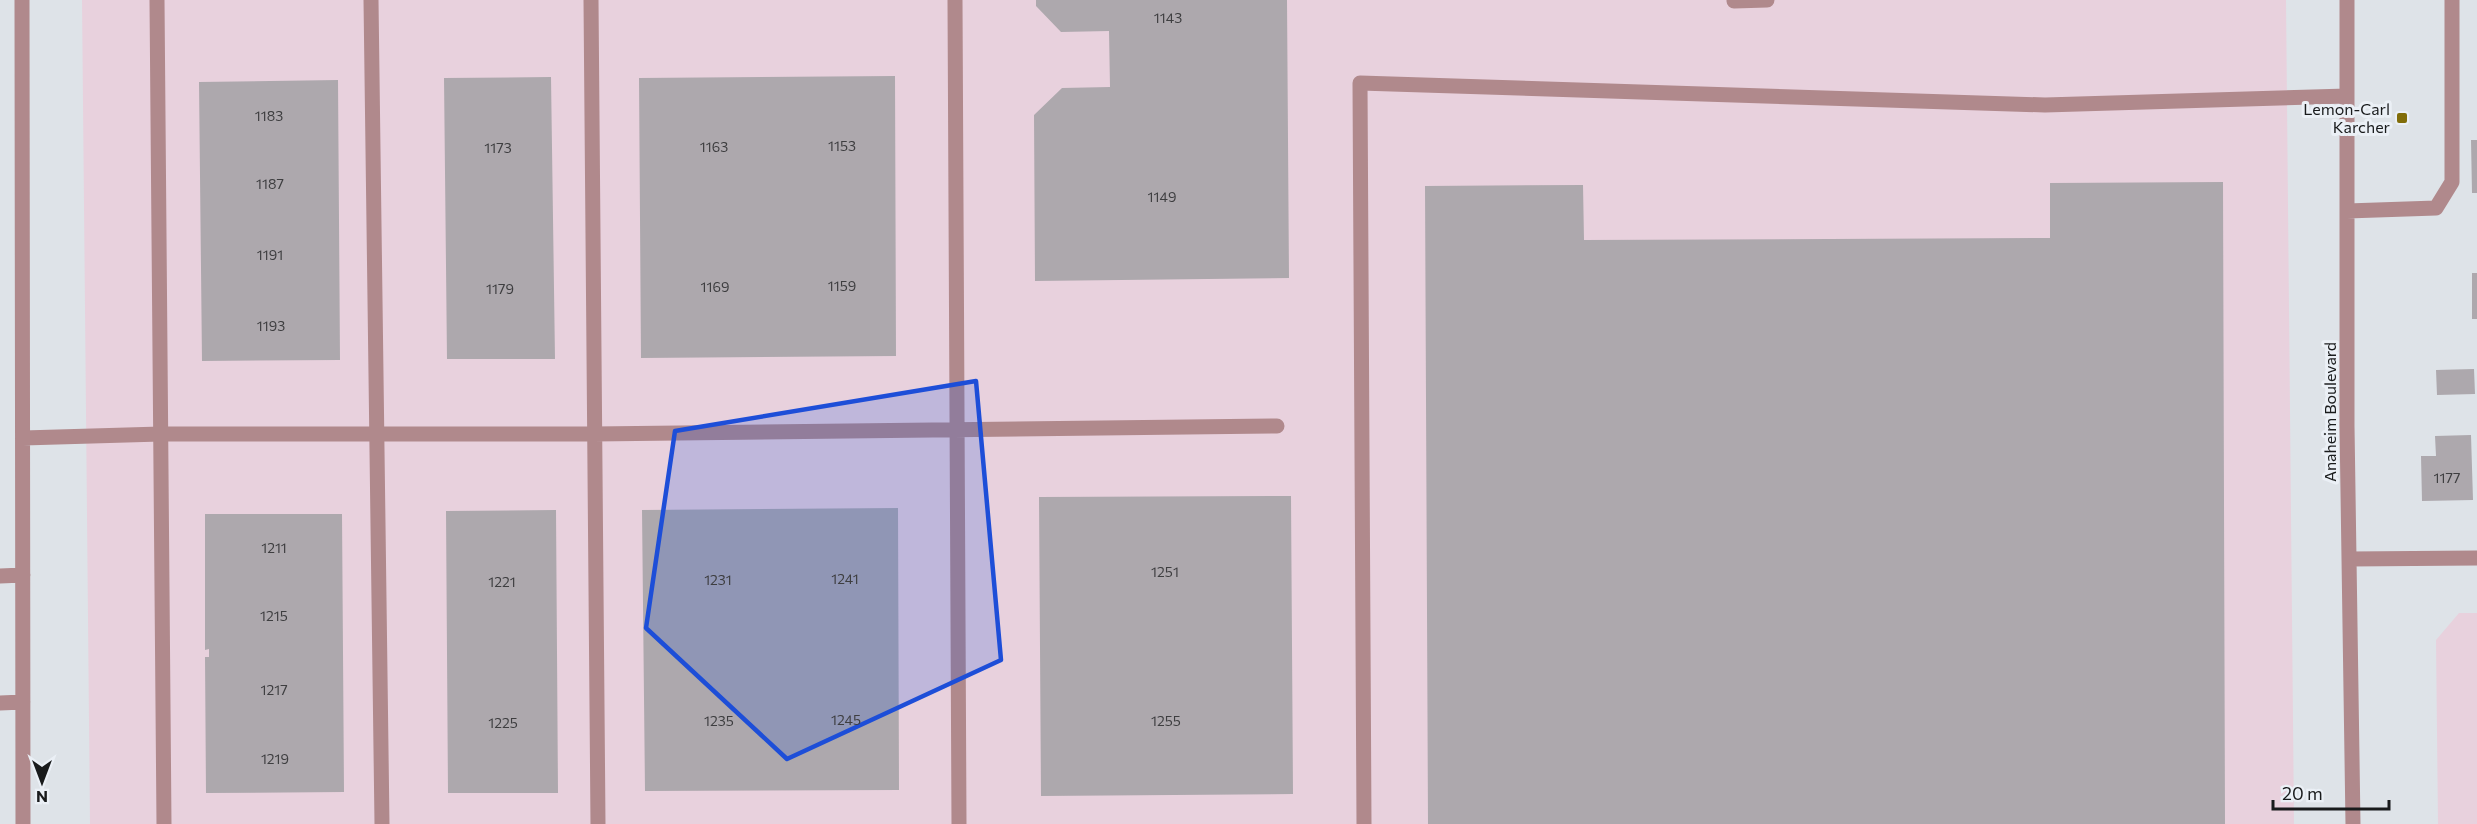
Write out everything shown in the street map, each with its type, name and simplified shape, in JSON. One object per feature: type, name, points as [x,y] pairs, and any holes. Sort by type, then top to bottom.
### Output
[{"type":"street","points":[[22,0],[23,824]]},
{"type":"street","points":[[157,0],[164,824]]},
{"type":"street","points":[[371,0],[382,824]]},
{"type":"street","points":[[591,0],[598,824]]},
{"type":"street","points":[[956,0],[959,824]]},
{"type":"street","points":[[1734,1],[1767,0]]},
{"type":"street","name":"Anaheim Boulevard","points":[[2348,0],[2353,824]]},
{"type":"street","points":[[2348,211],[2436,208],[2452,182],[2452,0]]},
{"type":"street","points":[[1364,824],[1360,83],[2045,105],[2348,96]]},
{"type":"street","points":[[23,438],[160,434],[594,434],[1277,426]]},
{"type":"street","points":[[2350,559],[2477,558]]},
{"type":"street","points":[[0,576],[23,575]]},
{"type":"street","points":[[0,703],[23,702]]},
{"type":"highlighted area","points":[[976,381],[1001,660],[787,759],[646,628],[675,431]]},
{"type":"shaded area","points":[[82,0],[2286,0],[2294,824],[90,824]]},
{"type":"shaded area","points":[[2459,613],[2477,613],[2477,824],[2438,824],[2436,640]]},
{"type":"building","points":[[1036,0],[1287,0],[1289,278],[1035,281],[1034,115],[1062,88],[1110,87],[1109,31],[1061,32],[1036,6]]},
{"type":"building","points":[[895,76],[896,356],[641,358],[639,78]]},
{"type":"building","points":[[551,77],[555,359],[447,359],[444,78]]},
{"type":"building","points":[[338,80],[340,360],[202,361],[199,82]]},
{"type":"building","points":[[2471,140],[2477,140],[2477,193],[2472,193]]},
{"type":"building","points":[[2223,182],[2225,824],[1428,824],[1425,186],[1583,185],[1584,240],[2050,238],[2050,183]]},
{"type":"building","points":[[2472,273],[2477,273],[2477,319],[2472,319]]},
{"type":"building","points":[[2474,369],[2475,394],[2437,395],[2436,370]]},
{"type":"building","points":[[2471,435],[2473,500],[2422,501],[2421,456],[2436,456],[2435,436]]},
{"type":"building","points":[[1291,496],[1293,794],[1041,796],[1039,497]]},
{"type":"building","points":[[898,508],[899,790],[645,791],[642,510]]},
{"type":"building","points":[[556,510],[558,793],[448,793],[446,511]]},
{"type":"building","points":[[205,514],[342,514],[344,792],[206,793],[205,657],[209,657],[209,649],[205,650]]},
{"type":"place","name":"Lemon-Carl Karcher","points":[[2402,118]]}]
